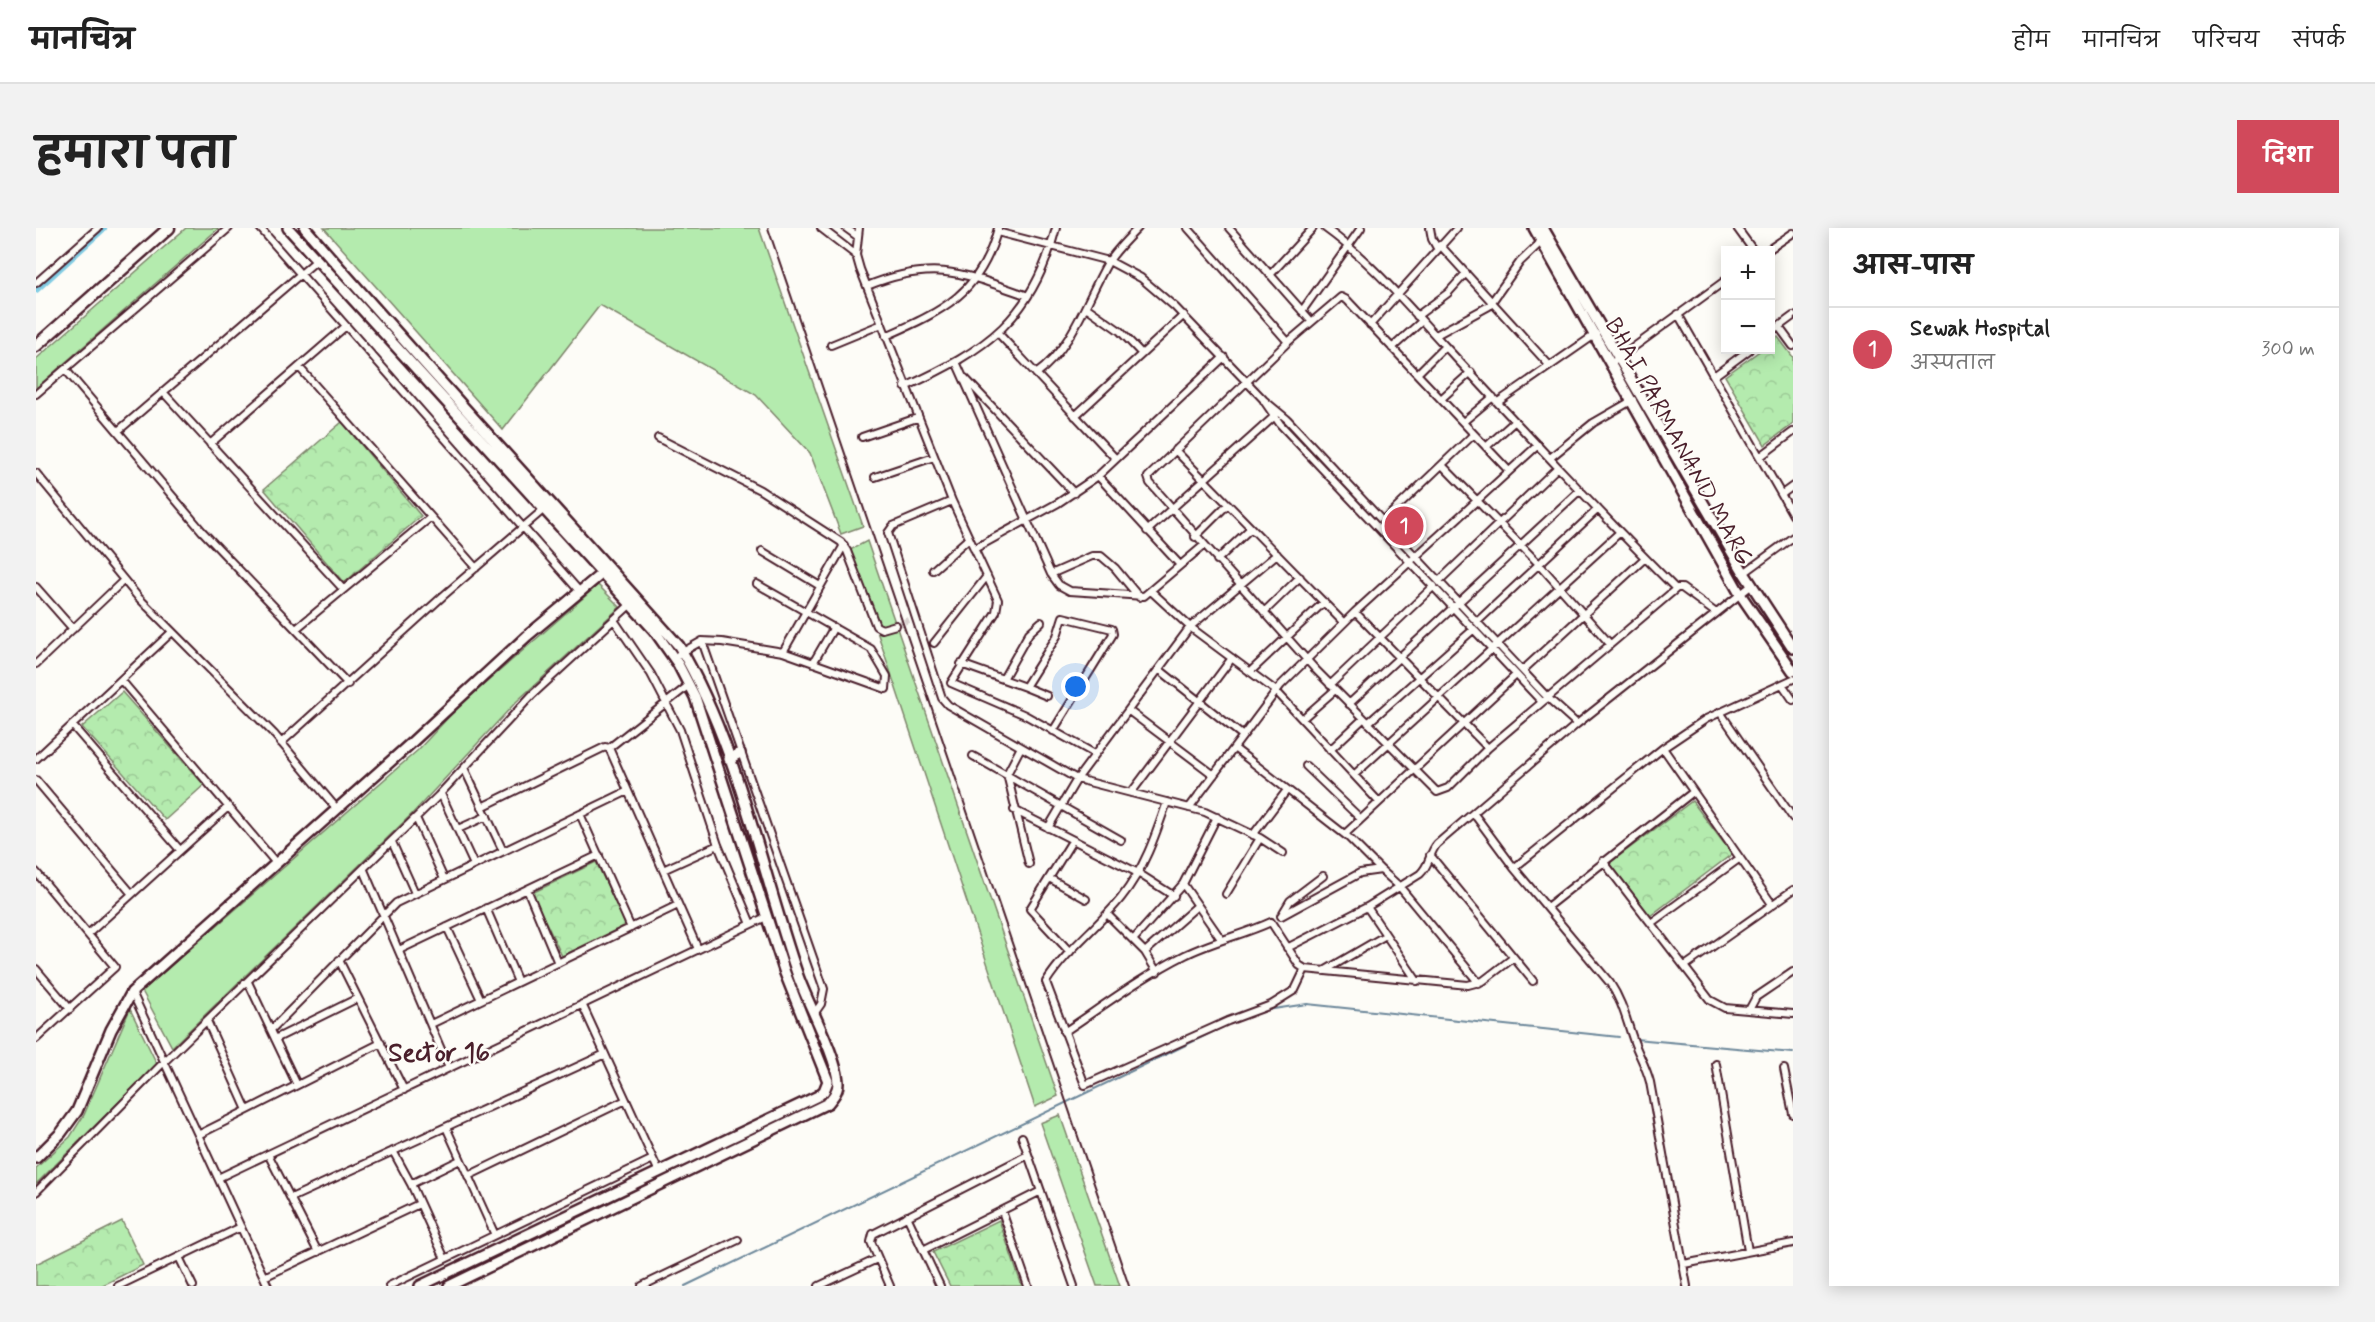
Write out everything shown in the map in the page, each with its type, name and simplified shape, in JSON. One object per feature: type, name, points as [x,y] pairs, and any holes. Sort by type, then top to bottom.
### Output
[{"type":"main road","points":[[36,346],[169,228]]},
{"type":"street","points":[[36,283],[98,228]]},
{"type":"street","points":[[36,394],[228,228]]},
{"type":"street","points":[[260,228],[580,592]]},
{"type":"street","points":[[288,228],[543,510],[605,570]]},
{"type":"street","points":[[305,228],[425,367],[491,435],[605,570],[683,652],[699,680],[729,759],[795,967],[837,1074],[837,1089],[828,1103],[449,1286]]},
{"type":"street","points":[[821,228],[856,255]]},
{"type":"street","points":[[846,228],[857,236]]},
{"type":"street","points":[[859,228],[856,255],[867,286],[917,418],[952,501],[997,595],[999,606],[952,679],[952,685],[1011,708],[1095,754]]},
{"type":"street","points":[[905,387],[957,364],[998,333],[1028,296],[1052,247],[1056,228]]},
{"type":"street","points":[[1036,374],[1059,352],[1086,307],[1109,261],[1138,228]]},
{"type":"street","points":[[1188,228],[1288,342]]},
{"type":"street","points":[[1229,228],[1311,321]]},
{"type":"street","points":[[1234,234],[1239,228]]},
{"type":"street","points":[[1270,275],[1313,228]]},
{"type":"street","points":[[1325,228],[1350,246],[1399,295],[1619,532],[1676,589]]},
{"type":"street","points":[[1302,311],[1361,228]]},
{"type":"street","points":[[1430,228],[1432,239],[1493,302],[1550,366]]},
{"type":"street","points":[[1370,325],[1457,228]]},
{"type":"street","name":"BHAI PARMANAND MARG","points":[[1534,228],[1596,334],[1616,361],[1633,400],[1740,594],[1793,671]]},
{"type":"street","name":"BHAI PARMANAND MARG","points":[[1543,228],[1616,361],[1744,573],[1793,648]]},
{"type":"street","points":[[1737,228],[1750,246]]},
{"type":"street","points":[[886,336],[945,308],[963,293],[976,277],[998,230],[1052,247],[1109,261],[1141,278],[1184,315],[1264,400],[1279,411],[1367,510],[1496,648],[1516,675],[1577,724]]},
{"type":"street","points":[[1774,246],[1793,233]]},
{"type":"street","points":[[1436,335],[1493,302],[1516,267],[1542,241]]},
{"type":"street","points":[[118,432],[317,260]]},
{"type":"street","points":[[867,286],[908,272],[948,272],[976,277],[1028,296]]},
{"type":"street","points":[[1392,348],[1466,273]]},
{"type":"street","points":[[1616,361],[1721,283]]},
{"type":"street","points":[[1509,471],[1347,300],[1341,297],[1288,342],[1148,477],[1150,483],[1195,537],[1286,637],[1413,771],[1437,792],[1443,791],[1488,748],[1676,589],[1682,588],[1716,613]]},
{"type":"street","points":[[1086,307],[1120,331],[1142,354]]},
{"type":"street","points":[[1678,314],[1793,515]]},
{"type":"street","points":[[1075,416],[1184,315]]},
{"type":"street","points":[[1775,330],[1793,316]]},
{"type":"street","points":[[831,345],[882,324]]},
{"type":"street","points":[[210,444],[346,326]]},
{"type":"street","points":[[1779,327],[1793,346]]},
{"type":"street","points":[[998,333],[1116,459]]},
{"type":"street","points":[[1463,422],[1596,334]]},
{"type":"street","points":[[1417,374],[1445,346]]},
{"type":"street","points":[[1714,376],[1744,354]]},
{"type":"street","points":[[974,549],[1028,521],[1098,476],[1224,357]]},
{"type":"street","points":[[957,364],[1051,574],[1059,585],[1070,591],[1139,597],[1151,591],[1203,546]]},
{"type":"street","points":[[299,367],[476,568]]},
{"type":"street","points":[[65,369],[202,531],[348,684]]},
{"type":"street","points":[[1441,399],[1471,372]]},
{"type":"street","points":[[962,376],[978,389],[1074,493]]},
{"type":"street","points":[[163,392],[343,590]]},
{"type":"street","points":[[1264,400],[1274,417],[1367,510],[1382,522],[1414,560]]},
{"type":"street","points":[[1550,458],[1593,423],[1633,400]]},
{"type":"street","points":[[1148,531],[1279,411]]},
{"type":"street","points":[[862,437],[917,418]]},
{"type":"street","points":[[1486,447],[1515,421]]},
{"type":"street","points":[[1761,456],[1793,432]]},
{"type":"street","points":[[1382,522],[1474,434]]},
{"type":"street","points":[[658,438],[784,503],[844,545],[876,626],[882,629],[896,625]]},
{"type":"street","points":[[1189,808],[1276,691],[1355,612],[1538,445]]},
{"type":"street","points":[[1175,450],[1344,623]]},
{"type":"street","points":[[875,477],[934,457]]},
{"type":"street","points":[[1442,465],[1539,564],[1610,644]]},
{"type":"street","points":[[1302,719],[1380,637],[1558,467]]},
{"type":"street","points":[[36,473],[124,580],[281,743],[337,809]]},
{"type":"street","points":[[1098,476],[1180,565]]},
{"type":"street","points":[[1782,494],[1793,486]]},
{"type":"street","points":[[1349,704],[1580,490]]},
{"type":"street","points":[[952,501],[889,529],[889,538],[912,619],[942,698],[948,705],[1020,749],[1077,779],[1217,817],[1260,838],[1283,854]]},
{"type":"street","points":[[1195,537],[1228,504]]},
{"type":"street","points":[[1330,750],[1476,626],[1598,509]]},
{"type":"street","points":[[281,743],[543,510]]},
{"type":"street","points":[[296,629],[431,517]]},
{"type":"street","points":[[1217,560],[1251,528]]},
{"type":"street","points":[[1354,775],[1496,648],[1619,532]]},
{"type":"street","points":[[1744,573],[1793,537]]},
{"type":"street","points":[[933,570],[969,538]]},
{"type":"street","points":[[783,652],[844,545]]},
{"type":"street","points":[[762,551],[820,586]]},
{"type":"street","points":[[1048,828],[1077,779],[1190,627],[1277,554]]},
{"type":"street","points":[[1051,574],[1096,555],[1101,556],[1115,568],[1139,597]]},
{"type":"street","points":[[1522,670],[1645,558]]},
{"type":"street","points":[[36,1158],[61,1133],[77,1111],[111,1030],[132,992],[605,570]]},
{"type":"street","points":[[934,643],[987,576]]},
{"type":"street","points":[[1264,612],[1300,578]]},
{"type":"street","points":[[36,664],[124,580]]},
{"type":"street","points":[[674,658],[702,641],[783,652],[886,689],[887,676],[877,655],[866,645],[757,584]]},
{"type":"street","points":[[1287,948],[1367,907],[1426,868],[1437,844],[1577,724],[1752,585]]},
{"type":"street","points":[[36,587],[73,629]]},
{"type":"street","points":[[1151,591],[1190,627],[1276,691],[1379,802]]},
{"type":"street","points":[[36,1192],[164,1062],[441,794],[532,695],[634,602]]},
{"type":"street","points":[[420,1286],[818,1096],[827,1086],[828,1081],[785,973],[689,685],[674,658],[634,602]]},
{"type":"street","points":[[1250,672],[1324,602]]},
{"type":"street","points":[[1355,612],[1488,748]]},
{"type":"street","points":[[1025,687],[1057,636],[1064,615],[1090,625],[1112,629],[1113,634],[1053,731]]},
{"type":"street","points":[[615,620],[651,674],[680,729],[718,845],[751,924]]},
{"type":"street","points":[[1003,679],[1029,633],[1041,622]]},
{"type":"street","points":[[813,663],[834,627]]},
{"type":"street","points":[[36,759],[172,632]]},
{"type":"street","points":[[702,641],[824,989],[822,1004],[814,1014]]},
{"type":"street","points":[[1496,648],[1522,670],[1545,700]]},
{"type":"street","points":[[1131,792],[1232,658]]},
{"type":"street","points":[[961,664],[1047,696]]},
{"type":"street","points":[[1160,670],[1244,736]]},
{"type":"street","points":[[1345,834],[1516,675]]},
{"type":"street","points":[[1514,868],[1664,748],[1720,711],[1793,679]]},
{"type":"street","points":[[121,680],[276,863]]},
{"type":"street","points":[[1782,684],[1793,700]]},
{"type":"street","points":[[482,807],[605,747],[609,748],[644,723],[665,702],[689,685]]},
{"type":"street","points":[[1129,711],[1214,775]]},
{"type":"street","points":[[1720,711],[1793,819]]},
{"type":"street","points":[[72,725],[180,850]]},
{"type":"street","points":[[609,748],[698,949]]},
{"type":"street","points":[[1234,748],[1345,834],[1399,886],[1479,983]]},
{"type":"street","points":[[1664,748],[1772,904]]},
{"type":"street","points":[[1020,749],[1007,774],[1029,864]]},
{"type":"street","points":[[729,759],[740,753]]},
{"type":"street","points":[[973,756],[1121,840]]},
{"type":"street","points":[[1306,766],[1361,819]]},
{"type":"street","points":[[464,768],[503,851]]},
{"type":"street","points":[[36,780],[132,894]]},
{"type":"street","points":[[1253,835],[1287,790]]},
{"type":"street","points":[[271,1030],[396,903],[628,791]]},
{"type":"street","points":[[1547,907],[1693,792]]},
{"type":"street","points":[[441,794],[474,864]]},
{"type":"street","points":[[1167,802],[1152,846],[1138,873],[1107,914],[1070,952],[1046,982],[1084,1083],[1088,1086],[1228,1021],[1281,1000],[1295,990],[1305,969]]},
{"type":"street","points":[[88,934],[228,807]]},
{"type":"street","points":[[1014,810],[1138,873],[1174,896]]},
{"type":"street","points":[[580,814],[631,928]]},
{"type":"street","points":[[1474,814],[1514,868],[1610,983],[1622,1004],[1650,1082],[1687,1286]]},
{"type":"street","points":[[458,829],[487,816]]},
{"type":"street","points":[[1133,940],[1183,884],[1217,817]]},
{"type":"street","points":[[416,818],[444,879]]},
{"type":"street","points":[[1226,894],[1260,838]]},
{"type":"street","points":[[1070,952],[1030,909],[1072,841]]},
{"type":"street","points":[[392,842],[415,893]]},
{"type":"street","points":[[663,870],[718,845]]},
{"type":"street","points":[[399,950],[599,855]]},
{"type":"street","points":[[1430,855],[1533,981]]},
{"type":"street","points":[[1651,923],[1740,858]]},
{"type":"street","points":[[1603,861],[1710,1000],[1717,1005],[1793,1014]]},
{"type":"street","points":[[364,870],[449,1068]]},
{"type":"street","points":[[1323,876],[1290,901],[1281,916],[1360,873],[1381,870]]},
{"type":"street","points":[[36,872],[114,967],[36,1039]]},
{"type":"street","points":[[1049,878],[1086,899]]},
{"type":"street","points":[[1183,884],[1221,939]]},
{"type":"street","points":[[526,889],[558,963]]},
{"type":"street","points":[[1685,966],[1793,890]]},
{"type":"street","points":[[431,1024],[678,905]]},
{"type":"street","points":[[1145,952],[1197,906]]},
{"type":"street","points":[[1367,907],[1417,981]]},
{"type":"street","points":[[486,909],[518,982]]},
{"type":"street","points":[[1107,914],[1145,952],[1157,972]]},
{"type":"street","points":[[218,1178],[766,917]]},
{"type":"street","points":[[1064,1032],[1157,972],[1221,939],[1244,934],[1271,922],[1299,965],[1305,969],[1468,985],[1479,983],[1513,958]]},
{"type":"street","points":[[447,927],[481,1000]]},
{"type":"street","points":[[1324,971],[1386,935]]},
{"type":"street","points":[[339,960],[404,1090]]},
{"type":"street","points":[[36,969],[70,1009]]},
{"type":"street","points":[[1749,1010],[1756,998],[1793,972]]},
{"type":"street","points":[[248,982],[297,1085]]},
{"type":"street","points":[[132,992],[268,1286]]},
{"type":"street","points":[[275,1039],[358,998]]},
{"type":"street","points":[[582,1004],[659,1172]]},
{"type":"street","points":[[207,1022],[247,1110]]},
{"type":"street","points":[[198,1135],[381,1043]]},
{"type":"street","points":[[291,1198],[605,1054]]},
{"type":"street","points":[[1716,1064],[1748,1251]]},
{"type":"street","points":[[1784,1069],[1793,1114]]},
{"type":"street","points":[[827,1086],[837,1089]]},
{"type":"street","points":[[468,1176],[626,1100]]},
{"type":"street","points":[[446,1127],[495,1235]]},
{"type":"street","points":[[1022,1137],[1074,1286]]},
{"type":"street","points":[[393,1152],[411,1184],[418,1204],[445,1259]]},
{"type":"street","points":[[268,1154],[318,1252]]},
{"type":"street","points":[[890,1286],[870,1238],[907,1216],[1028,1155]]},
{"type":"street","points":[[389,1286],[653,1159]]},
{"type":"street","points":[[411,1184],[460,1160]]},
{"type":"street","points":[[923,1251],[1041,1191]]},
{"type":"street","points":[[264,1277],[418,1204]]},
{"type":"street","points":[[1002,1210],[1028,1286]]},
{"type":"street","points":[[907,1216],[940,1286]]},
{"type":"street","points":[[118,1286],[241,1227]]},
{"type":"street","points":[[642,1286],[738,1239]]},
{"type":"street","points":[[1684,1264],[1793,1243]]},
{"type":"street","points":[[179,1257],[193,1286]]},
{"type":"street","points":[[819,1286],[828,1284],[877,1259]]},
{"type":"green space","points":[[186,228],[219,228],[36,388],[36,359]]},
{"type":"green space","points":[[324,228],[759,228],[863,526],[841,534],[810,453],[756,395],[600,305],[503,430]]},
{"type":"green space","points":[[1778,337],[1793,357],[1793,424],[1765,445],[1725,376],[1755,354],[1775,354],[1775,339]]},
{"type":"green space","points":[[342,422],[421,516],[344,583],[264,489]]},
{"type":"green space","points":[[867,541],[1058,1096],[1035,1107],[850,550]]},
{"type":"green space","points":[[598,585],[620,607],[516,702],[412,814],[172,1047],[142,991],[418,750],[457,708]]},
{"type":"green space","points":[[122,692],[204,785],[165,820],[82,727]]},
{"type":"green space","points":[[1692,801],[1732,854],[1650,916],[1610,863]]},
{"type":"green space","points":[[596,862],[626,925],[562,956],[532,893]]},
{"type":"green space","points":[[130,1009],[157,1064],[36,1184],[36,1168],[70,1137],[84,1115]]},
{"type":"green space","points":[[1060,1115],[1120,1286],[1097,1286],[1040,1123]]},
{"type":"green space","points":[[999,1220],[1022,1286],[950,1286],[933,1252]]},
{"type":"green space","points":[[122,1221],[143,1265],[101,1286],[36,1286],[36,1264]]},
{"type":"waterway","points":[[36,289],[103,228]]},
{"type":"waterway","points":[[1267,1010],[1307,1004],[1619,1037]]},
{"type":"waterway","points":[[685,1286],[1223,1027]]},
{"type":"waterway","points":[[1635,1039],[1793,1053]]},
{"type":"tunnel","points":[[896,625],[909,620]]},
{"type":"railway","points":[[768,228],[1129,1286]]},
{"type":"place","name":"Sewak Hospital","points":[[1404,526]]},
{"type":"district","name":"Sector 16","points":[[439,1054]]}]
